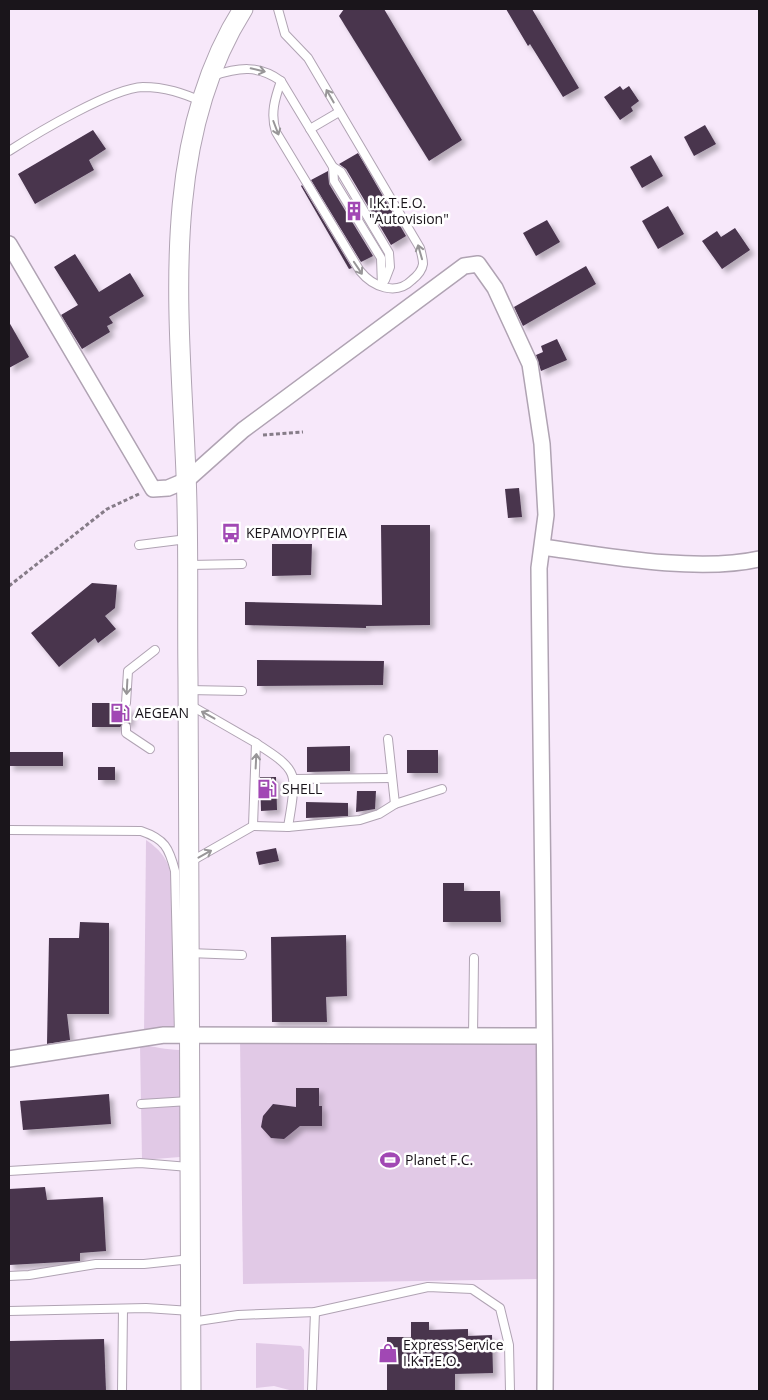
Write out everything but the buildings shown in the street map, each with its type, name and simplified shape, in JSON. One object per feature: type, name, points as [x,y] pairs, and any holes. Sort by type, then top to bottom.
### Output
[{"type":"street","points":[[191,1391],[190,1101],[184,1035],[189,953],[187,539],[177,269],[188,162],[203,102],[231,28],[243,9]]},
{"type":"street","points":[[9,244],[153,489],[168,488],[186,480],[243,430],[464,266],[478,264],[496,288],[530,364],[542,444],[546,515],[539,578],[547,1156],[545,1391]]},
{"type":"street","points":[[543,547],[638,560],[708,564],[759,559]]},
{"type":"street","points":[[9,1059],[142,1036],[544,1036]]},
{"type":"lane","points":[[278,9],[286,34],[308,58],[420,248],[423,263],[419,274],[399,289],[382,286],[360,271],[276,132],[272,114],[276,96],[282,82]]},
{"type":"lane","points":[[211,77],[232,69],[247,67],[269,73],[282,82],[333,167],[334,180],[381,258],[382,286]]},
{"type":"lane","points":[[9,151],[82,110],[123,91],[143,87],[177,91],[203,102]]},
{"type":"lane","points":[[310,129],[339,112]]},
{"type":"lane","points":[[139,545],[187,539]]},
{"type":"lane","points":[[187,565],[242,564]]},
{"type":"lane","points":[[126,703],[128,671],[155,650]]},
{"type":"lane","points":[[188,697],[242,692]]},
{"type":"lane","points":[[188,697],[256,743],[288,769],[294,779],[288,827]]},
{"type":"lane","points":[[126,726],[126,733],[150,749]]},
{"type":"lane","points":[[388,739],[395,804]]},
{"type":"lane","points":[[253,826],[256,743]]},
{"type":"lane","points":[[294,779],[392,778]]},
{"type":"lane","points":[[188,863],[253,826],[288,827],[360,820],[379,814],[395,804],[442,789]]},
{"type":"lane","points":[[9,830],[155,835],[170,849],[175,871],[184,1035]]},
{"type":"lane","points":[[189,953],[242,955]]},
{"type":"lane","points":[[473,1036],[474,958]]},
{"type":"lane","points":[[141,1104],[190,1101]]},
{"type":"lane","points":[[9,1171],[140,1163],[190,1168]]},
{"type":"lane","points":[[9,1276],[29,1275],[96,1264],[144,1264],[191,1259]]},
{"type":"lane","points":[[9,1311],[146,1308],[191,1316],[315,1312],[428,1287],[472,1289],[500,1308],[509,1345],[510,1391]]},
{"type":"lane","points":[[122,1391],[123,1309]]},
{"type":"lane","points":[[312,1391],[315,1312]]},
{"type":"path","points":[[243,430],[268,435],[303,432]]},
{"type":"path","points":[[9,586],[107,510],[153,489]]},
{"type":"shaded area","points":[[146,840],[164,857],[172,880],[174,1028],[144,1035]]},
{"type":"shaded area","name":"Planet F.C.","points":[[240,1039],[539,1040],[538,1279],[243,1284]]},
{"type":"shaded area","points":[[140,1045],[180,1050],[180,1157],[142,1160]]},
{"type":"shaded area","points":[[256,1343],[301,1346],[304,1350],[304,1390],[293,1391],[274,1386],[256,1388]]},
{"type":"place","name":"I.Κ.Τ.Ε.Ο. \"Autovision\"","points":[[354,211]]},
{"type":"place","name":"ΚΕΡΑΜΟΥΡΓΕΙΑ","points":[[231,533]]},
{"type":"place","name":"AEGEAN","points":[[120,713]]},
{"type":"place","name":"SHELL","points":[[267,789]]},
{"type":"place","name":"Planet F.C.","points":[[390,1160]]},
{"type":"place","name":"Express Service Ι.Κ.Τ.Ε.Ο.","points":[[388,1353]]}]
